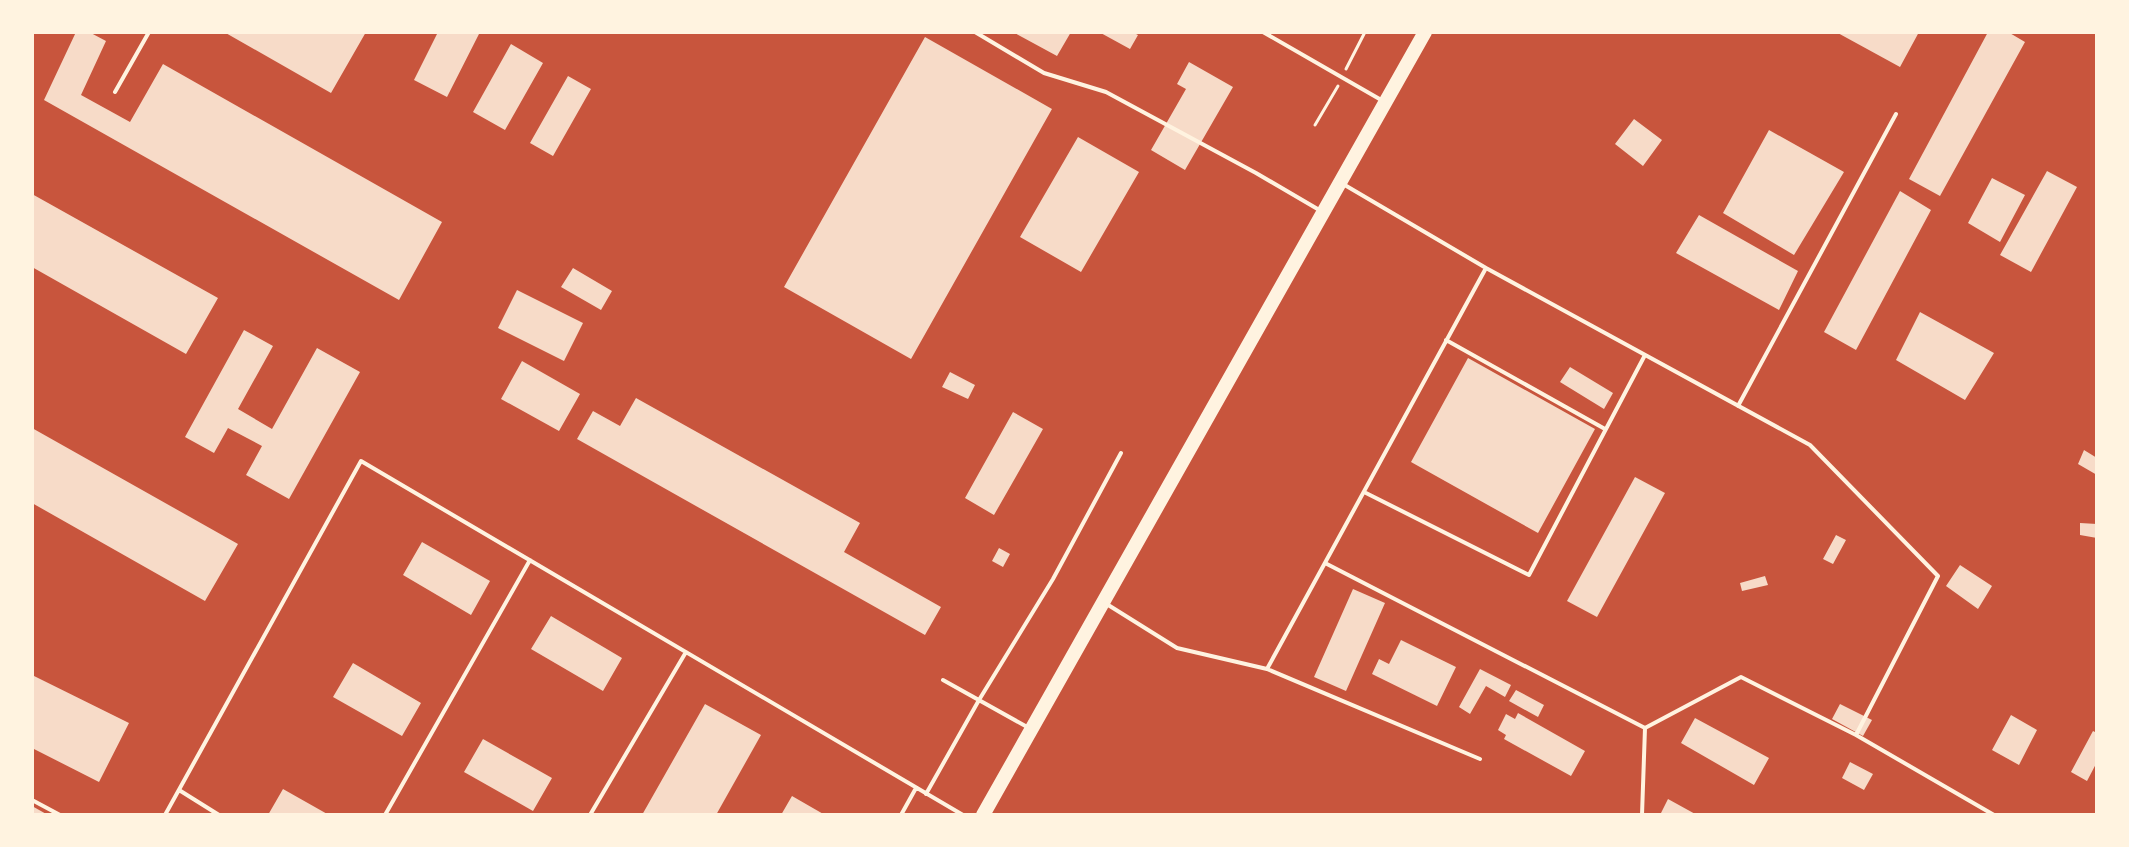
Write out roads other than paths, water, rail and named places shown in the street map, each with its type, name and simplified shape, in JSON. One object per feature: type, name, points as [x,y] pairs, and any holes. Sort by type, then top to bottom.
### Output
[{"type":"main road","points":[[983,815],[1425,32]]},
{"type":"lane","points":[[115,92],[149,32]]},
{"type":"lane","points":[[975,32],[1044,73],[1106,92],[1323,212]]},
{"type":"lane","points":[[1263,32],[1385,103]]},
{"type":"lane","points":[[1738,406],[1896,114]]},
{"type":"lane","points":[[1340,182],[1486,268],[1810,445],[1938,576],[1856,735]]},
{"type":"lane","points":[[1267,669],[1486,268]]},
{"type":"lane","points":[[1446,340],[1606,429]]},
{"type":"lane","points":[[1364,492],[1529,575],[1645,355]]},
{"type":"lane","points":[[926,794],[1053,579],[1121,453]]},
{"type":"lane","points":[[165,815],[361,461],[963,815]]},
{"type":"lane","points":[[385,815],[530,560]]},
{"type":"lane","points":[[1325,563],[1645,728]]},
{"type":"lane","points":[[1103,602],[1177,648],[1267,669],[1480,759]]},
{"type":"lane","points":[[590,815],[686,652]]},
{"type":"lane","points":[[1645,728],[1741,677],[1856,735],[1994,815]]},
{"type":"lane","points":[[943,680],[1031,729]]},
{"type":"lane","points":[[1642,815],[1645,728]]},
{"type":"lane","points":[[901,815],[916,788]]},
{"type":"lane","points":[[179,790],[219,815]]},
{"type":"lane","points":[[32,800],[60,815]]}]
